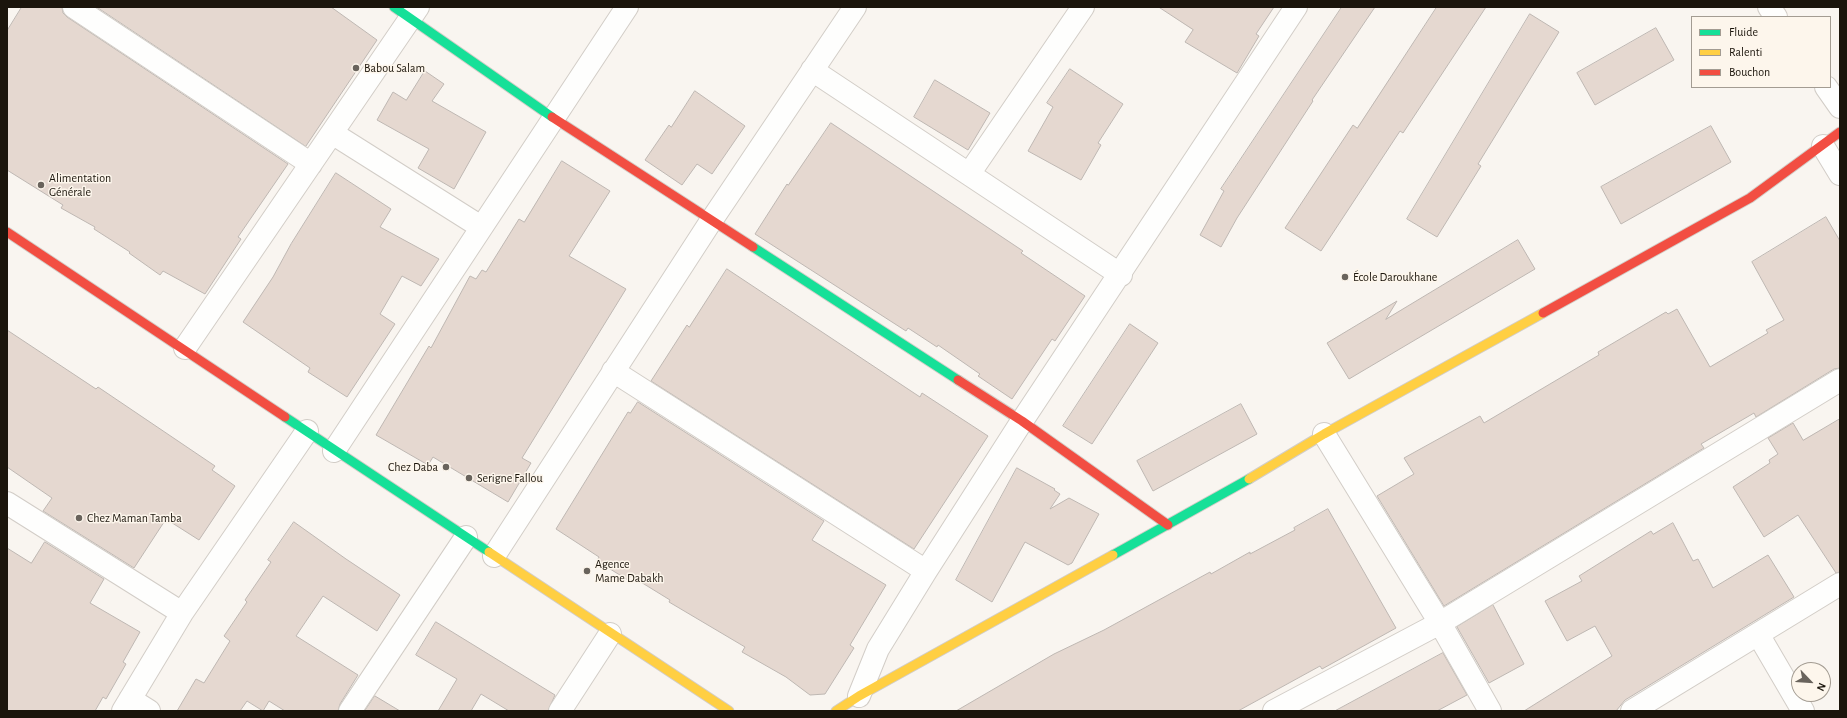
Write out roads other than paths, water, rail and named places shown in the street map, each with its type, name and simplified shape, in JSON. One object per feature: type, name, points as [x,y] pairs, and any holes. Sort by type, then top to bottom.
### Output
[{"type":"street","points":[[74,7],[311,164]]},
{"type":"street","points":[[334,451],[627,7]]},
{"type":"street","points":[[494,556],[711,221],[855,7]]},
{"type":"street","points":[[969,174],[1082,7]]},
{"type":"street","points":[[859,696],[878,649],[926,571],[1022,421],[1121,275],[1296,7]]},
{"type":"street","points":[[1769,7],[1775,16]]},
{"type":"street","points":[[185,348],[332,133],[407,11],[553,118],[1022,421],[1168,525]]},
{"type":"street","points":[[812,70],[1121,275]]},
{"type":"street","points":[[1827,88],[1840,107]]},
{"type":"street","points":[[836,711],[859,696],[1260,473],[1324,434],[1750,198],[1823,146],[1840,132]]},
{"type":"street","points":[[332,133],[481,228]]},
{"type":"street","points":[[1823,146],[1840,174]]},
{"type":"street","points":[[7,232],[185,348],[334,451],[729,711]]},
{"type":"street","points":[[613,371],[926,571]]},
{"type":"street","points":[[1274,711],[1440,624],[1840,380]]},
{"type":"street","points":[[149,711],[127,705],[182,613],[306,431]]},
{"type":"street","points":[[1324,434],[1440,624],[1490,711]]},
{"type":"street","points":[[7,503],[182,613]]},
{"type":"street","points":[[350,711],[466,537]]},
{"type":"street","points":[[1632,711],[1840,584]]},
{"type":"street","points":[[560,711],[610,634]]},
{"type":"street","points":[[1758,634],[1803,711]]},
{"type":"place","name":"Babou Salam","points":[[356,68]]},
{"type":"place","name":"Alimentation Générale","points":[[41,185]]},
{"type":"place","name":"École Daroukhane","points":[[1345,277]]},
{"type":"place","name":"Chez Daba","points":[[446,467]]},
{"type":"place","name":"Serigne Fallou","points":[[469,478]]},
{"type":"place","name":"Chez Maman Tamba","points":[[79,518]]},
{"type":"place","name":"Agence Mame Dabakh","points":[[587,571]]}]
